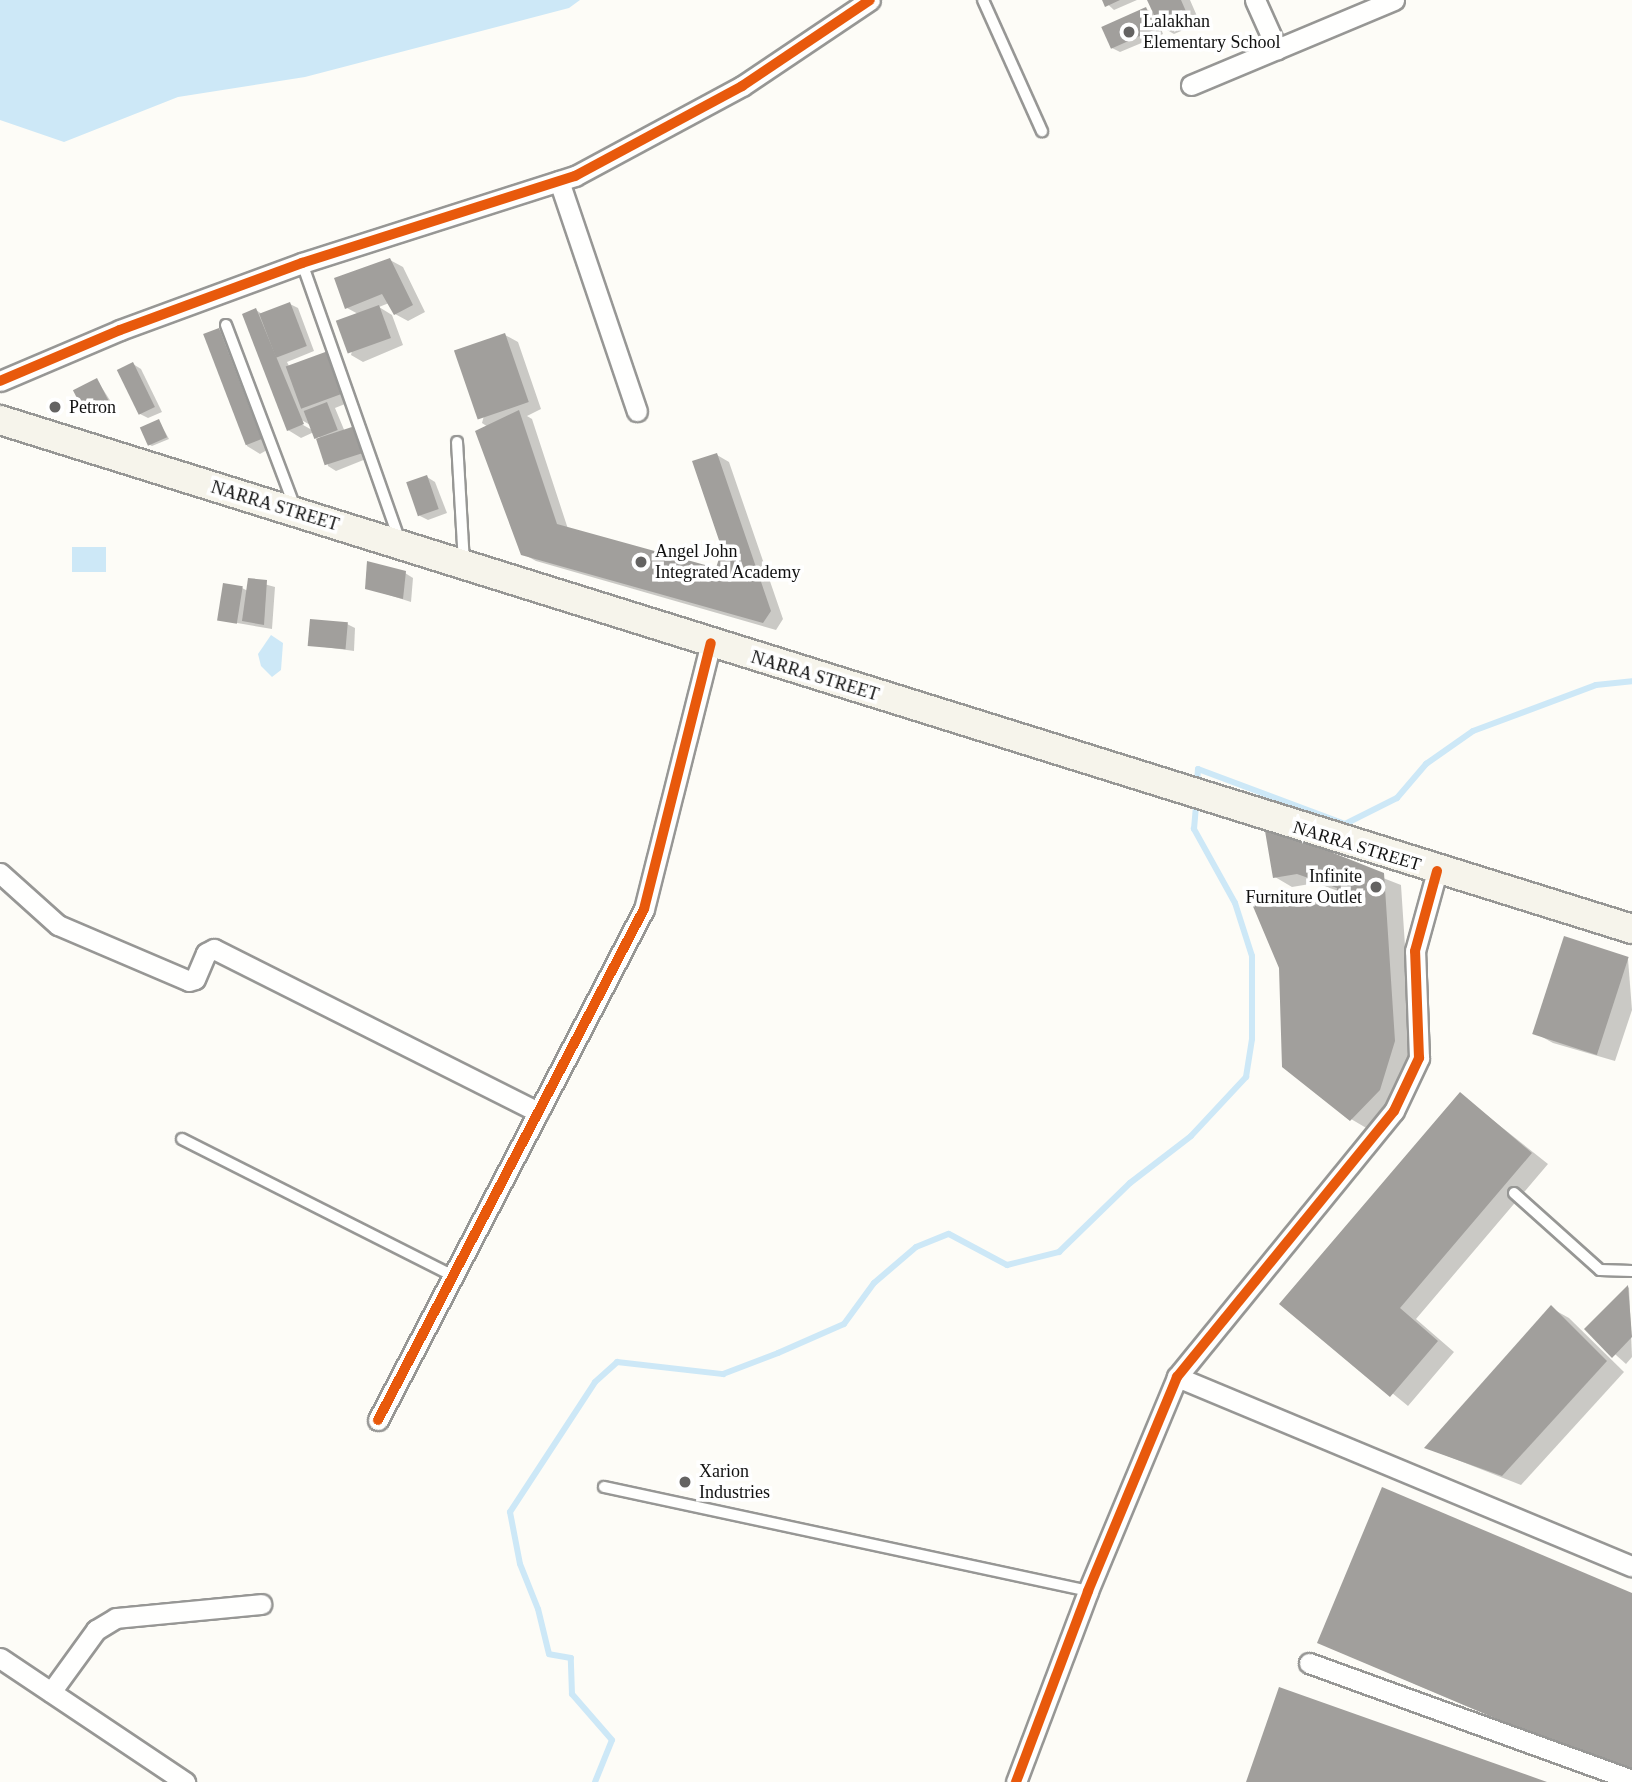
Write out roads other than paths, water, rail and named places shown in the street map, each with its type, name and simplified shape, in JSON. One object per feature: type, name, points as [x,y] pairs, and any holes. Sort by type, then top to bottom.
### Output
[{"type":"main road","name":"NARRA STREET","points":[[0,420],[1437,871],[1632,929]]},
{"type":"street","points":[[0,381],[120,330],[302,263],[559,181],[742,86],[870,0]]},
{"type":"street","points":[[1255,0],[1277,49]]},
{"type":"street","points":[[1191,85],[1394,0]]},
{"type":"street","points":[[559,181],[637,411]]},
{"type":"street","points":[[378,1420],[644,909],[711,643]]},
{"type":"street","points":[[1016,1782],[1088,1591],[1177,1377],[1394,1111],[1419,1058],[1415,951],[1437,871]]},
{"type":"street","points":[[0,873],[58,925],[189,981],[195,979],[206,953],[214,949],[538,1112]]},
{"type":"street","points":[[1177,1377],[1632,1566]]},
{"type":"street","points":[[51,1692],[96,1630],[116,1618],[261,1604]]},
{"type":"street","points":[[0,1658],[185,1782]]},
{"type":"street","points":[[1309,1663],[1632,1780]]},
{"type":"lane","points":[[983,0],[1042,131]]},
{"type":"lane","points":[[302,263],[402,546]]},
{"type":"lane","points":[[226,325],[297,513]]},
{"type":"lane","points":[[457,442],[465,566]]},
{"type":"lane","points":[[182,1139],[453,1276]]},
{"type":"lane","points":[[1514,1193],[1600,1270],[1632,1271]]},
{"type":"lane","points":[[604,1487],[1088,1591]]},
{"type":"water","points":[[0,0],[580,0],[569,8],[305,77],[178,97],[64,142],[0,120]]},
{"type":"water","points":[[72,547],[106,547],[106,572],[72,572]]},
{"type":"water","points":[[271,635],[283,643],[281,670],[272,677],[261,666],[258,654]]},
{"type":"waterway","points":[[1197,783],[1198,769],[1345,824],[1397,798],[1426,764],[1473,731],[1596,685],[1632,681]]},
{"type":"waterway","points":[[595,1782],[612,1740],[572,1694],[571,1658],[549,1654],[538,1609],[520,1564],[510,1512],[595,1382],[617,1362],[723,1374],[778,1353],[844,1324],[874,1283],[916,1247],[949,1234],[1007,1265],[1059,1252],[1130,1183],[1191,1136],[1246,1077],[1252,1039],[1252,956],[1235,903],[1194,829],[1196,808]]},
{"type":"place","name":"Lalakhan Elementary School","points":[[1129,32]]},
{"type":"place","name":"Petron","points":[[55,407]]},
{"type":"place","name":"Angel John Integrated Academy","points":[[641,562]]},
{"type":"place","name":"Infinite Furniture Outlet","points":[[1376,887]]},
{"type":"place","name":"Xarion Industries","points":[[685,1482]]}]
